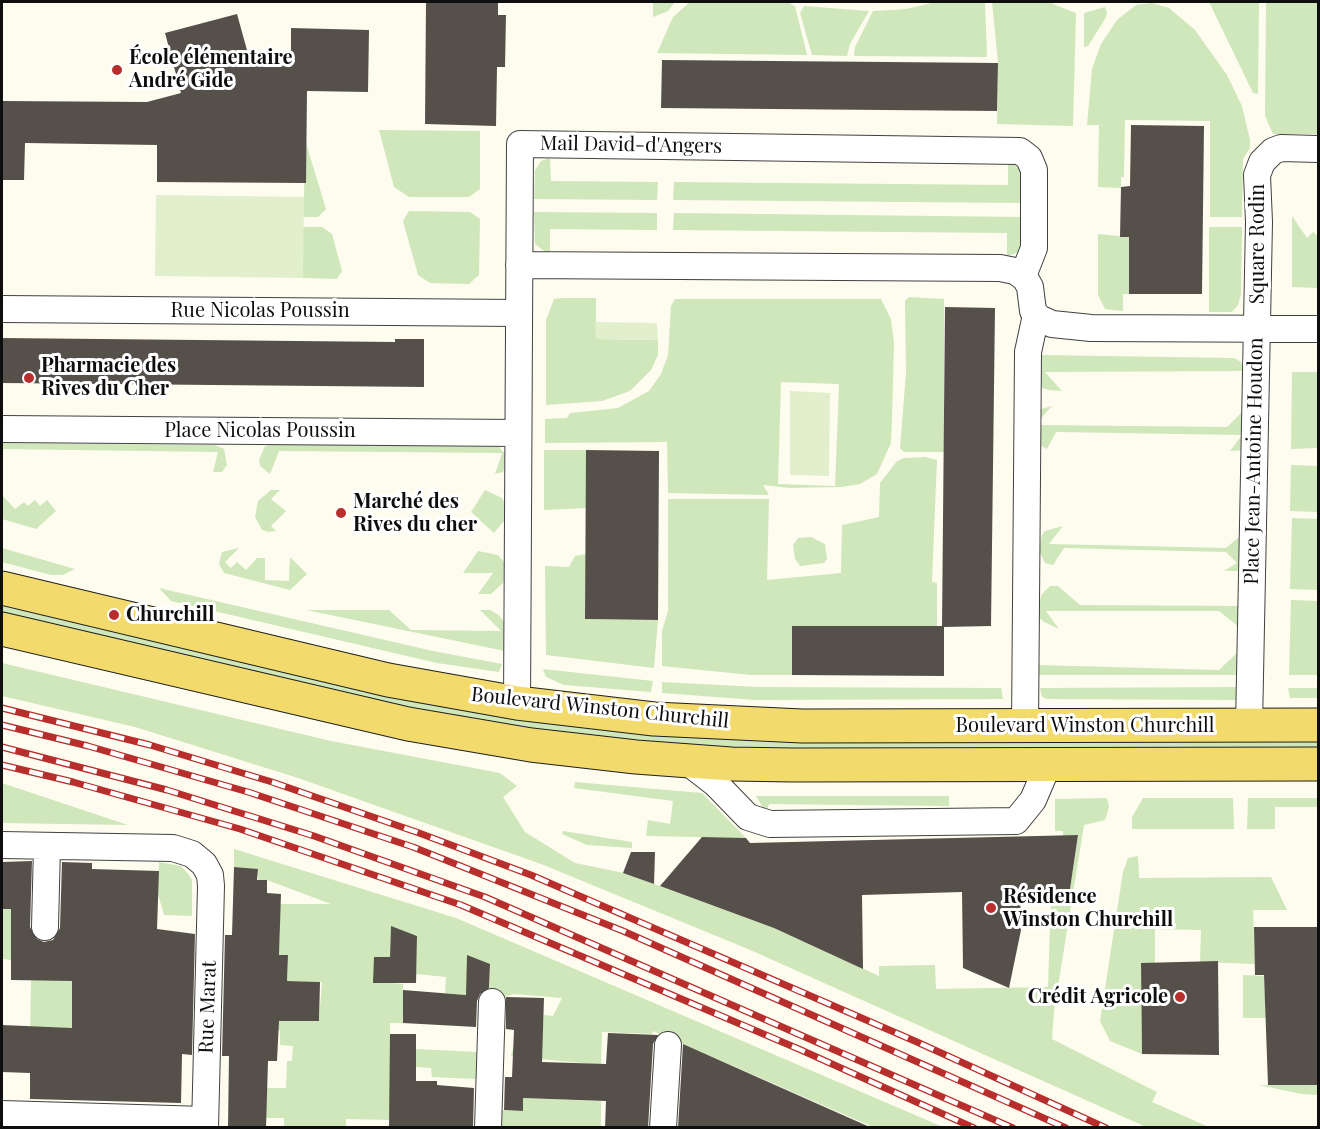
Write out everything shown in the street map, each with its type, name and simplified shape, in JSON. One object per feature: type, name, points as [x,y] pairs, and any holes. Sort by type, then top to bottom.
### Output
[{"type":"main road","name":"Boulevard Winston Churchill","points":[[2,588],[388,680],[517,703],[654,719],[746,724],[1318,725]]},
{"type":"main road","name":"Boulevard Winston Churchill","points":[[2,629],[418,726],[564,749],[772,765],[1318,764]]},
{"type":"street","name":"Mail David-d'Angers","points":[[519,265],[520,144],[1009,150],[1025,154],[1034,170],[1034,248],[1023,276]]},
{"type":"street","name":"Square Rodin","points":[[1318,148],[1281,148],[1266,156],[1259,166],[1258,328],[1318,329]]},
{"type":"street","points":[[517,703],[519,265],[1000,268],[1015,271],[1023,276],[1030,287],[1036,315],[1028,352],[1025,726]]},
{"type":"street","name":"Rue Nicolas Poussin","points":[[2,309],[519,312]]},
{"type":"street","name":"Place Jean-Antoine Houdon","points":[[1036,315],[1052,324],[1091,328],[1258,328],[1255,358],[1250,726]]},
{"type":"street","name":"Place Nicolas Poussin","points":[[2,429],[519,433]]},
{"type":"street","name":"Boulevard Winston Churchill","points":[[685,760],[716,784],[748,817],[770,824],[1016,821],[1033,800],[1048,765]]},
{"type":"street","points":[[2,845],[46,846],[45,927]]},
{"type":"street","name":"Rue Marat","points":[[46,846],[173,848],[192,854],[204,864],[210,875],[211,886],[205,1124]]},
{"type":"street","points":[[488,1128],[492,1002]]},
{"type":"street","points":[[663,1128],[668,1045]]},
{"type":"street","points":[[2,1114],[205,1124]]},
{"type":"green space","points":[[653,2],[675,2],[668,11],[653,17]]},
{"type":"green space","points":[[690,2],[789,3],[795,6],[807,55],[657,53],[673,17]]},
{"type":"green space","points":[[936,2],[985,2],[987,57],[854,56],[855,47],[873,11],[906,9]]},
{"type":"green space","points":[[992,2],[1048,2],[1076,13],[1073,126],[997,124],[998,63]]},
{"type":"green space","points":[[1209,2],[1259,2],[1258,94],[1253,93]]},
{"type":"green space","points":[[1266,2],[1318,2],[1318,134],[1273,134],[1265,116]]},
{"type":"green space","points":[[1152,3],[1169,8],[1195,30],[1227,75],[1242,106],[1250,148],[1243,159],[1242,217],[1210,217],[1210,121],[1125,120],[1124,177],[1121,177],[1121,188],[1098,187],[1099,125],[1087,125],[1092,69],[1101,44],[1117,20],[1136,5]]},
{"type":"green space","points":[[804,6],[869,11],[850,44],[847,56],[812,55],[800,13]]},
{"type":"green space","points":[[1105,7],[1107,13],[1105,19],[1088,46],[1084,47],[1084,13]]},
{"type":"green space","points":[[379,130],[480,131],[480,189],[469,197],[409,197],[394,187]]},
{"type":"green space","points":[[306,143],[326,209],[318,217],[303,217]]},
{"type":"green space","points":[[550,158],[551,181],[658,182],[657,200],[534,199],[535,170],[541,161]]},
{"type":"green space","points":[[1008,163],[1014,164],[1022,172],[1023,203],[673,200],[674,182],[1008,185]]},
{"type":"green space","points":[[156,195],[304,197],[303,278],[155,276]]},
{"type":"green space","points":[[409,211],[470,212],[480,219],[479,275],[469,284],[430,283],[418,275],[403,221]]},
{"type":"green space","points":[[534,212],[657,213],[657,230],[550,229],[550,253],[547,253],[535,244]]},
{"type":"green space","points":[[674,213],[1023,217],[1023,241],[1017,253],[1007,256],[1007,233],[673,230]]},
{"type":"green space","points":[[1292,216],[1307,238],[1313,232],[1318,236],[1318,288],[1292,287]]},
{"type":"green space","points":[[303,227],[322,227],[332,234],[342,271],[337,279],[303,278]]},
{"type":"green space","points":[[1209,227],[1242,227],[1241,294],[1238,305],[1232,312],[1209,312]]},
{"type":"green space","points":[[1098,234],[1129,237],[1129,294],[1123,294],[1123,311],[1105,309],[1098,295]]},
{"type":"green space","points":[[909,297],[944,299],[944,452],[904,452],[900,448],[906,373],[905,301]]},
{"type":"green space","points":[[596,298],[596,339],[658,340],[658,355],[651,370],[630,391],[602,401],[546,405],[546,320],[554,299]]},
{"type":"green space","points":[[675,299],[881,299],[891,319],[894,343],[891,443],[877,474],[860,484],[842,487],[790,488],[763,485],[769,495],[668,493],[667,442],[545,443],[545,419],[567,418],[570,413],[618,408],[649,391],[661,374],[668,355],[671,306]],"holes":[[[781,382],[839,384],[835,486],[778,484]]]},
{"type":"green space","points":[[595,322],[657,323],[658,340],[596,339]]},
{"type":"green space","points":[[1040,355],[1234,358],[1241,362],[1244,371],[1045,372],[1062,391],[1049,390],[1042,388],[1039,381]]},
{"type":"green space","points":[[1292,372],[1318,372],[1318,448],[1291,449]]},
{"type":"green space","points":[[790,391],[830,393],[829,476],[790,475]]},
{"type":"green space","points":[[1052,406],[1035,425],[1227,427],[1245,409],[1246,445],[1244,450],[1230,451],[1242,435],[1056,432],[1047,449],[1033,441],[1030,424],[1034,411]]},
{"type":"green space","points":[[2,443],[215,445],[224,449],[227,465],[222,472],[213,472],[218,452],[2,449]]},
{"type":"green space","points":[[273,444],[499,447],[507,456],[507,465],[503,472],[495,474],[502,453],[279,451],[270,474],[260,466],[259,460],[265,446]]},
{"type":"green space","points":[[544,450],[586,450],[586,508],[544,510]]},
{"type":"green space","points":[[925,457],[937,460],[932,582],[937,583],[937,626],[792,626],[792,675],[751,675],[662,666],[662,631],[668,611],[668,499],[769,499],[767,580],[841,573],[842,525],[879,517],[880,483],[897,461],[904,458]]},
{"type":"green space","points":[[1291,465],[1318,466],[1318,512],[1290,511]]},
{"type":"green space","points":[[271,490],[280,490],[271,499],[286,511],[271,526],[276,531],[269,532],[262,530],[255,517],[258,501]]},
{"type":"green space","points":[[485,490],[502,498],[506,505],[505,520],[494,533],[471,512]]},
{"type":"green space","points":[[2,495],[15,509],[24,502],[28,506],[35,500],[40,506],[47,500],[56,511],[36,529],[2,519]]},
{"type":"green space","points":[[1292,518],[1318,519],[1318,590],[1290,589]]},
{"type":"green space","points":[[1063,526],[1049,544],[1226,548],[1245,532],[1243,569],[1224,571],[1237,563],[1226,552],[1064,548],[1053,565],[1045,563],[1039,550],[1042,535],[1045,531]]},
{"type":"green space","points":[[811,537],[825,544],[827,559],[824,563],[800,566],[795,559],[793,545],[798,538]]},
{"type":"green space","points":[[2,548],[75,569],[63,575],[51,575],[2,562]]},
{"type":"green space","points":[[239,548],[225,562],[231,568],[237,562],[246,570],[257,558],[265,558],[265,580],[289,581],[290,557],[307,574],[290,590],[224,573],[219,564],[222,552]]},
{"type":"green space","points":[[478,551],[498,555],[504,562],[506,572],[503,583],[491,594],[478,594],[493,573],[463,573]]},
{"type":"green space","points":[[586,554],[585,619],[658,620],[654,668],[546,655],[545,566],[569,567],[575,556]]},
{"type":"green space","points":[[1050,586],[1058,586],[1080,605],[1245,606],[1244,631],[1219,611],[1046,611],[1059,629],[1038,617],[1037,610],[1042,594]]},
{"type":"green space","points":[[159,588],[433,651],[502,664],[499,672],[437,663],[171,601]]},
{"type":"green space","points":[[1291,600],[1318,601],[1318,675],[1289,675]]},
{"type":"green space","points":[[2,605],[390,696],[639,733],[765,742],[1318,740],[1318,749],[854,751],[719,747],[569,735],[452,718],[2,613]]},
{"type":"green space","points":[[306,610],[389,610],[411,630],[501,631],[480,610],[490,610],[499,615],[504,622],[505,651]]},
{"type":"green space","points":[[1241,649],[1243,675],[1038,675],[1038,665],[1219,670]]},
{"type":"green space","points":[[2,663],[331,741],[500,773],[517,786],[503,797],[525,832],[575,863],[624,873],[772,927],[879,976],[879,966],[935,965],[936,989],[1048,987],[1051,898],[1069,895],[1078,836],[1063,836],[1063,831],[1055,831],[1055,799],[1107,798],[1109,807],[1105,820],[1084,825],[1054,1011],[1052,1039],[1157,1092],[1152,1102],[1209,1127],[1146,1127],[748,949],[541,864],[298,778],[135,727],[2,696]]},
{"type":"green space","points":[[543,669],[653,681],[651,692],[564,685],[546,677]]},
{"type":"green space","points":[[662,682],[758,687],[1001,688],[1003,699],[756,700],[662,693]]},
{"type":"green space","points":[[1242,687],[1241,700],[1047,699],[1042,697],[1040,688]]},
{"type":"green space","points":[[1288,688],[1318,688],[1318,698],[1290,698]]},
{"type":"green space","points":[[575,782],[702,793],[746,838],[646,836],[648,820],[670,824],[673,801],[574,788]]},
{"type":"green space","points":[[2,783],[128,825],[2,823]]},
{"type":"green space","points":[[756,796],[949,796],[949,806],[769,804],[766,813]]},
{"type":"green space","points":[[1143,798],[1233,798],[1234,829],[1132,829],[1132,817]]},
{"type":"green space","points":[[1248,798],[1318,798],[1318,807],[1275,807],[1275,829],[1247,829]]},
{"type":"green space","points":[[563,831],[632,842],[632,848],[587,845],[562,834]]},
{"type":"green space","points":[[234,849],[456,918],[943,1127],[873,1127],[653,1031],[652,1034],[602,1032],[601,1065],[511,1056],[513,1048],[541,1049],[544,1015],[553,1016],[562,998],[514,994],[504,997],[489,996],[490,964],[466,995],[445,993],[446,977],[416,974],[417,936],[391,927],[389,983],[403,984],[403,1023],[390,1023],[392,1120],[346,1119],[346,1127],[284,1127],[284,1118],[261,1118],[261,1088],[286,1088],[287,1061],[292,1061],[293,1046],[280,1045],[280,1030],[260,1031],[260,1020],[319,1021],[322,982],[287,981],[288,955],[279,955],[280,931],[269,930],[269,904],[331,904],[267,880],[258,880],[258,869],[234,867]]},
{"type":"green space","points":[[1138,856],[1139,878],[1271,877],[1287,910],[1253,910],[1255,964],[1200,962],[1201,930],[1155,929],[1155,963],[1141,963],[1142,1054],[1110,1041],[1100,1021],[1123,872],[1128,858]]},
{"type":"green space","points":[[159,862],[181,866],[189,875],[192,880],[192,916],[164,915],[158,894]]},
{"type":"green space","points":[[2,909],[12,909],[12,960],[2,959]]},
{"type":"green space","points":[[1243,975],[1264,976],[1266,1018],[1243,1018]]},
{"type":"green space","points":[[31,980],[72,980],[135,992],[72,991],[72,1045],[30,1043]]},
{"type":"green space","points":[[416,1049],[478,1052],[477,1079],[432,1077],[431,1068],[415,1067]]},
{"type":"green space","points":[[1259,1085],[1318,1085],[1318,1095],[1301,1094]]},
{"type":"green space","points":[[523,1098],[601,1101],[601,1127],[497,1128],[498,1110],[523,1111]]},
{"type":"building","points":[[426,2],[498,2],[498,15],[506,15],[505,67],[497,67],[496,126],[425,124]]},
{"type":"building","points":[[237,14],[250,61],[291,51],[291,28],[369,30],[368,92],[307,91],[306,183],[157,182],[157,145],[25,143],[24,180],[2,180],[2,101],[147,102],[181,93],[165,33]]},
{"type":"building","points":[[662,60],[998,63],[997,111],[661,108]]},
{"type":"building","points":[[1131,125],[1204,126],[1202,294],[1129,294],[1129,237],[1120,237],[1121,187],[1130,186]]},
{"type":"building","points":[[945,307],[995,308],[991,626],[944,627],[944,676],[792,675],[792,626],[942,626]]},
{"type":"building","points":[[2,338],[395,342],[395,339],[424,339],[424,387],[2,383]]},
{"type":"building","points":[[586,450],[659,451],[658,620],[585,619]]},
{"type":"building","name":"Résidence Winston Churchill","points":[[1078,835],[1070,889],[1020,891],[1021,930],[1009,988],[963,968],[962,892],[862,895],[863,969],[774,928],[660,886],[702,837],[746,838],[750,843]]},
{"type":"building","points":[[631,852],[655,852],[654,884],[623,873]]},
{"type":"building","points":[[32,861],[30,927],[37,939],[44,942],[53,940],[60,928],[62,862],[92,863],[92,869],[159,871],[157,929],[195,934],[192,1055],[182,1054],[181,1103],[30,1099],[30,1073],[2,1072],[2,1025],[72,1028],[72,981],[11,980],[11,909],[2,909],[2,862]]},
{"type":"building","points":[[234,867],[258,869],[257,880],[267,880],[267,893],[281,894],[279,955],[288,955],[287,981],[320,982],[319,1021],[279,1021],[277,1061],[268,1061],[266,1128],[228,1128],[229,1056],[222,1056],[225,935],[232,935]]},
{"type":"building","points":[[391,926],[417,936],[416,983],[373,983],[374,957],[390,957]]},
{"type":"building","points":[[1254,927],[1318,927],[1318,1085],[1268,1085],[1264,975],[1255,975]]},
{"type":"building","points":[[467,955],[490,964],[489,988],[480,994],[477,1001],[476,1027],[403,1023],[403,990],[466,995]]},
{"type":"building","points":[[1218,961],[1219,1055],[1142,1054],[1141,963]]},
{"type":"building","points":[[506,997],[544,998],[542,1062],[606,1064],[608,1033],[658,1035],[653,1044],[648,1128],[605,1128],[606,1101],[523,1098],[523,1111],[504,1110],[505,1077],[512,1077],[514,1030],[506,1029]]},
{"type":"building","points":[[390,1034],[416,1034],[416,1081],[437,1081],[437,1085],[474,1088],[473,1128],[389,1128]]},
{"type":"building","points":[[683,1044],[757,1077],[872,1128],[678,1128]]},
{"type":"railway","points":[[2,708],[150,745],[272,782],[531,875],[917,1042],[1106,1128]]},
{"type":"railway","points":[[2,725],[88,746],[248,792],[413,847],[623,931],[1066,1128]]},
{"type":"railway","points":[[2,747],[167,790],[314,836],[485,897],[1013,1128]]},
{"type":"railway","points":[[2,765],[73,782],[240,829],[461,905],[801,1050],[974,1128]]},
{"type":"place","name":"École élémentaire André Gide","points":[[117,70]]},
{"type":"place","name":"Pharmacie des Rives du Cher","points":[[29,378]]},
{"type":"place","name":"Marché des Rives du cher","points":[[341,513]]},
{"type":"place","name":"Churchill","points":[[114,615]]},
{"type":"place","name":"Résidence Winston Churchill","points":[[991,908]]},
{"type":"place","name":"Crédit Agricole","points":[[1180,997]]}]
